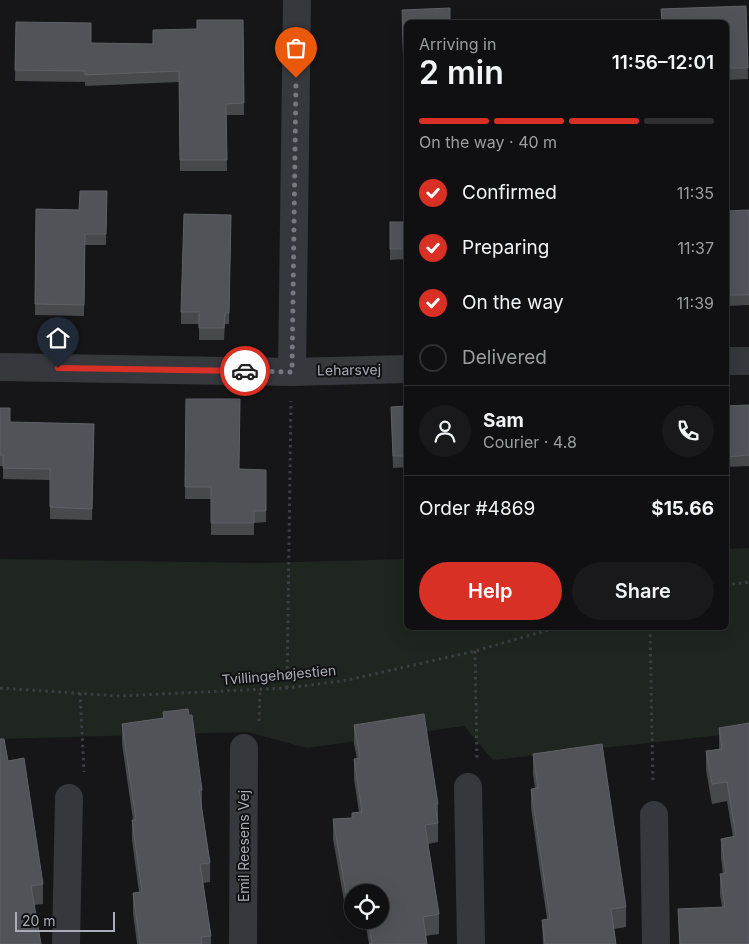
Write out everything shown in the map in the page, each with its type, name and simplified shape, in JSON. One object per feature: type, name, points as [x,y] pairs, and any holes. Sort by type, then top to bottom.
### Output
[{"type":"street","points":[[292,372],[297,0]]},
{"type":"street","points":[[729,361],[749,361]]},
{"type":"street","name":"Leharsvej","points":[[0,367],[292,372],[404,369]]},
{"type":"street","name":"Emil Reesens Vej","points":[[243,944],[244,748]]},
{"type":"street","points":[[468,787],[471,944]]},
{"type":"street","points":[[66,944],[70,798]]},
{"type":"street","points":[[654,815],[656,944]]},
{"type":"path","points":[[287,688],[292,372]]},
{"type":"path","points":[[729,585],[749,582]]},
{"type":"path","name":"Tvillingehøjestien","points":[[0,688],[119,696],[287,688],[348,680],[475,651],[548,630]]},
{"type":"path","points":[[650,630],[654,815]]},
{"type":"path","points":[[468,787],[478,767],[475,651]]},
{"type":"path","points":[[70,798],[85,793],[80,693]]},
{"type":"shaded area","points":[[749,548],[749,732],[493,760],[464,726],[307,748],[248,732],[0,739],[0,559],[262,563],[404,559],[404,630],[729,630],[729,549]]},
{"type":"building","points":[[746,6],[748,68],[729,68],[729,20],[662,20],[661,9]]},
{"type":"building","points":[[450,8],[450,20],[404,20],[404,71],[402,10]]},
{"type":"building","points":[[197,20],[243,20],[244,103],[226,104],[227,160],[180,160],[179,71],[85,75],[85,71],[15,70],[16,22],[91,23],[91,43],[153,44],[153,30],[197,29]]},
{"type":"building","points":[[80,191],[107,191],[106,234],[85,234],[84,305],[35,304],[36,209],[79,210]]},
{"type":"building","points":[[749,210],[749,295],[729,295],[729,211]]},
{"type":"building","points":[[184,214],[231,215],[229,313],[225,313],[224,328],[199,328],[199,312],[181,312]]},
{"type":"building","points":[[390,222],[404,222],[404,249],[390,249]]},
{"type":"building","points":[[186,399],[240,399],[239,469],[266,470],[266,511],[254,511],[254,523],[211,523],[211,487],[185,487]]},
{"type":"building","points":[[749,405],[749,455],[729,457],[729,406]]},
{"type":"building","points":[[404,406],[404,456],[393,456],[391,407]]},
{"type":"building","points":[[0,408],[10,408],[10,422],[94,424],[92,509],[50,507],[50,469],[3,468],[3,455],[0,455]]},
{"type":"building","points":[[188,709],[189,715],[192,715],[202,790],[199,790],[210,863],[200,864],[211,936],[201,937],[202,944],[140,944],[133,893],[142,892],[132,820],[136,820],[122,724],[164,718],[163,712]]},
{"type":"building","points":[[424,714],[438,804],[435,804],[438,823],[425,825],[439,914],[423,917],[427,944],[369,944],[372,943],[370,929],[389,929],[389,884],[344,884],[333,819],[352,818],[352,813],[362,812],[354,759],[360,758],[354,725]]},
{"type":"building","points":[[749,723],[749,944],[680,944],[678,909],[725,907],[720,874],[726,873],[721,839],[736,836],[727,782],[712,784],[706,751],[722,749],[719,728]]},
{"type":"building","points":[[0,739],[4,739],[8,761],[24,758],[43,884],[31,886],[41,944],[0,944]]},
{"type":"building","points":[[602,744],[626,907],[611,909],[616,944],[545,944],[542,920],[550,919],[531,789],[538,788],[533,754]]},
{"type":"way so far","points":[[245,371],[292,372],[296,78]]},
{"type":"route","points":[[58,368],[245,371]]}]
